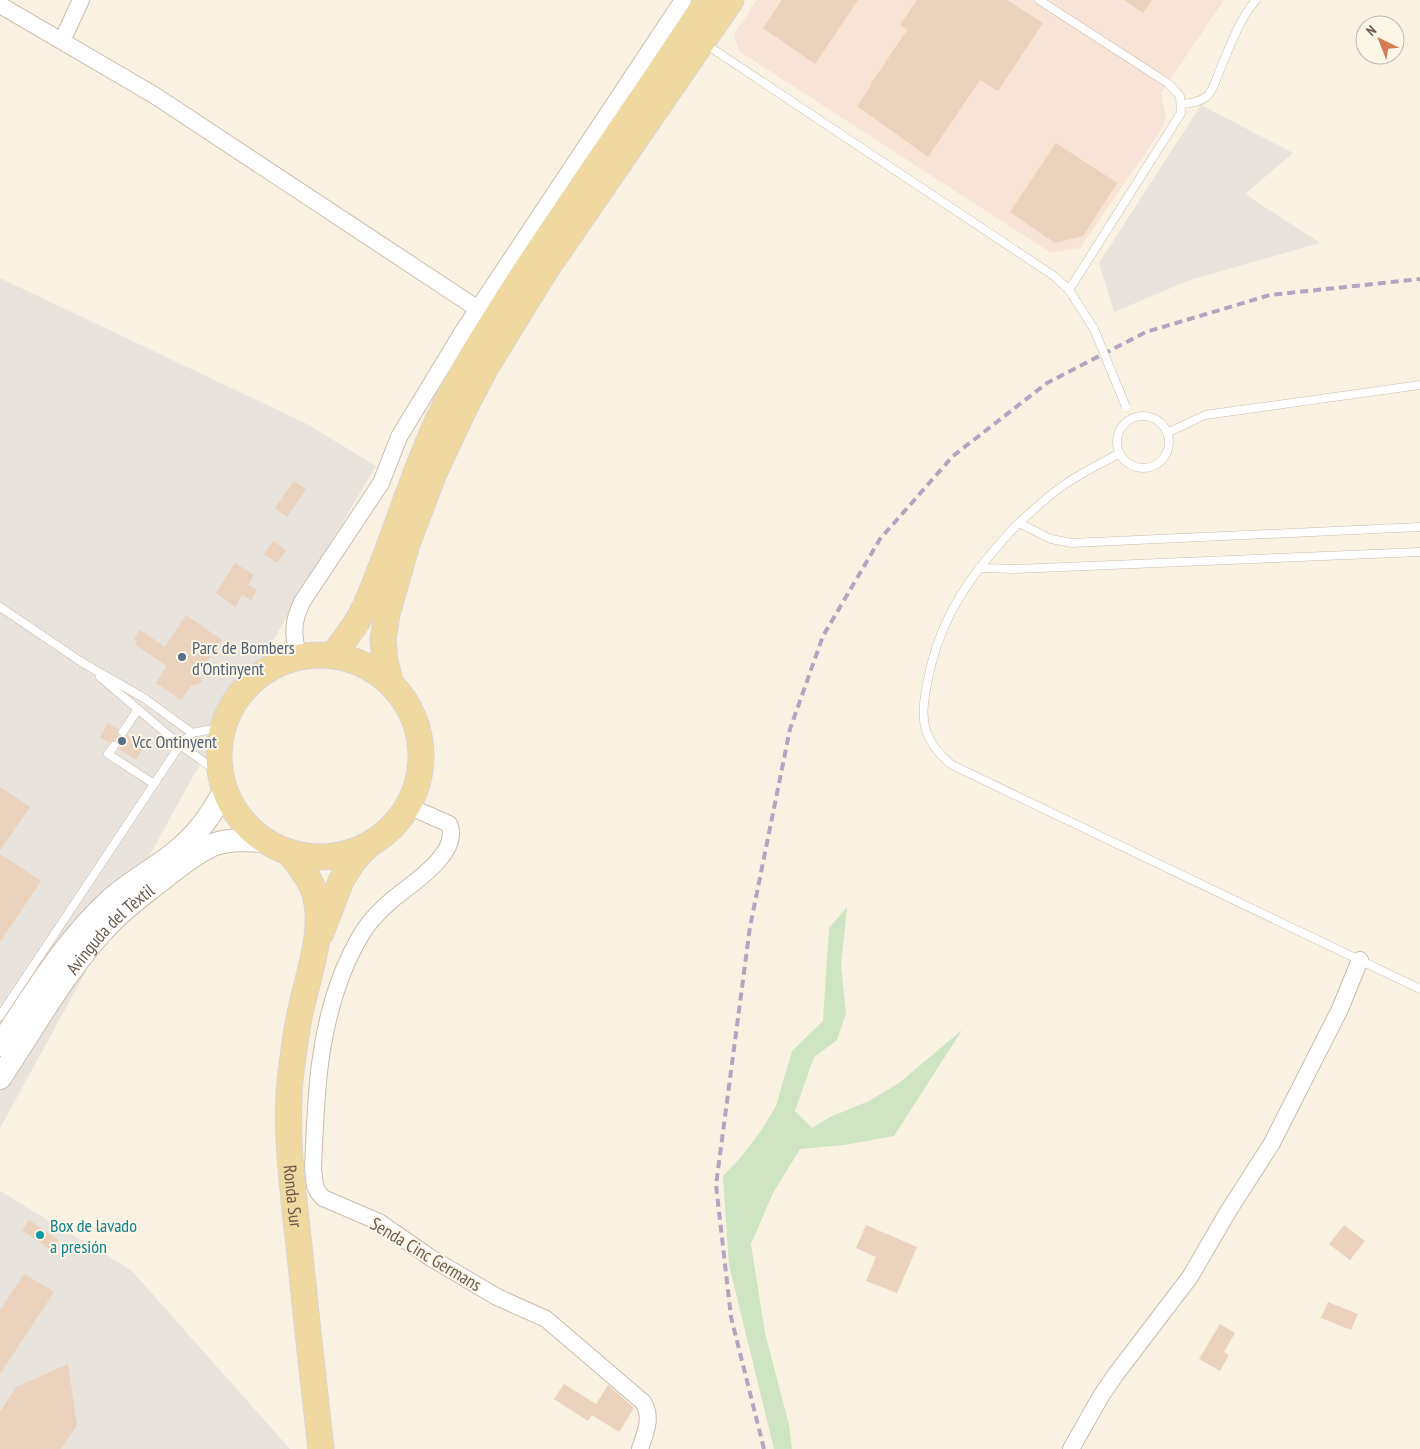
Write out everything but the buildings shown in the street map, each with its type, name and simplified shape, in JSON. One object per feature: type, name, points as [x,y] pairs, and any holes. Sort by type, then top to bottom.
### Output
[{"type":"main road","points":[[335,653],[357,622],[366,605],[413,478],[453,390],[479,344],[533,259],[708,0]]},
{"type":"main road","points":[[391,684],[385,661],[383,640],[389,605],[414,526],[434,473],[465,407],[486,367],[546,271],[731,0]]},
{"type":"main road","points":[[335,653],[362,662],[376,670],[391,684],[407,704],[413,716],[418,729],[422,755],[418,782],[408,806],[391,829],[368,846],[342,855],[315,857],[288,852],[264,841],[240,819],[223,782],[219,750],[224,727],[235,702],[252,682],[285,660],[298,656],[335,653]]},
{"type":"main road","name":"Ronda Sur","points":[[316,945],[341,882],[354,860],[368,846]]},
{"type":"main road","name":"Ronda Sur","points":[[288,852],[299,865],[315,891],[318,907],[316,945],[296,1038],[291,1075],[289,1115],[293,1196],[321,1449]]},
{"type":"street","points":[[62,41],[81,0]]},
{"type":"street","points":[[298,656],[294,627],[296,615],[302,602],[381,484],[399,437],[411,415],[478,309],[683,0]]},
{"type":"street","points":[[0,5],[154,95],[478,309]]},
{"type":"street","name":"Avinguda del Tèxtil","points":[[0,1046],[54,966],[96,915],[123,890],[180,849],[207,820],[223,782]]},
{"type":"street","name":"Senda Cinc Germans","points":[[408,806],[449,824],[451,829],[448,844],[435,865],[387,904],[367,926],[352,950],[346,964],[329,1015],[320,1056],[313,1169],[315,1186],[323,1198],[356,1214],[379,1222],[430,1258],[489,1292],[538,1315],[557,1328],[643,1402],[647,1408],[648,1416],[640,1449]]},
{"type":"street","name":"Avinguda del Tèxtil","points":[[0,1078],[89,947],[113,920],[134,901],[194,855],[215,844],[235,840],[264,841]]},
{"type":"street","points":[[1071,1449],[1101,1396],[1116,1374],[1181,1290],[1272,1143],[1340,1009],[1360,960]]},
{"type":"lane","points":[[1039,0],[1169,84],[1180,96],[1181,104],[1181,113],[1069,290]]},
{"type":"lane","points":[[1181,104],[1197,102],[1208,96],[1236,31],[1246,12],[1256,0]]},
{"type":"lane","points":[[702,42],[1054,276],[1069,290],[1094,329],[1131,418]]},
{"type":"lane","points":[[1167,433],[1205,415],[1420,385]]},
{"type":"lane","points":[[1148,416],[1157,420],[1167,433],[1169,442],[1163,458],[1149,467],[1140,468],[1124,460],[1117,446],[1117,437],[1120,430],[1131,418],[1148,416]]},
{"type":"lane","points":[[1120,453],[1066,484],[1019,523],[979,568],[952,607],[931,660],[924,699],[924,717],[927,732],[942,757],[952,765],[1420,989]]},
{"type":"lane","points":[[1019,523],[1051,539],[1072,543],[1420,527]]},
{"type":"lane","points":[[979,568],[1014,569],[1420,552]]},
{"type":"lane","points":[[0,607],[83,663],[144,698],[192,733]]},
{"type":"lane","points":[[83,663],[223,782]]},
{"type":"lane","points":[[123,732],[138,709]]},
{"type":"lane","points":[[0,1016],[180,745],[192,733],[224,727]]},
{"type":"lane","points":[[114,746],[108,754],[154,784]]},
{"type":"shaded area","points":[[757,0],[1224,0],[1161,93],[1166,118],[1161,130],[1080,248],[1051,253],[739,51],[734,34]]},
{"type":"shaded area","points":[[1201,105],[1293,153],[1245,194],[1320,243],[1190,280],[1114,312],[1099,263]]},
{"type":"shaded area","points":[[0,278],[307,424],[376,466],[191,780],[0,1128]]},
{"type":"shaded area","points":[[0,1191],[131,1270],[290,1449],[0,1449]]},
{"type":"green space","points":[[847,907],[841,966],[846,1013],[837,1040],[814,1057],[795,1111],[812,1128],[830,1117],[869,1101],[899,1083],[962,1030],[894,1136],[844,1145],[800,1149],[773,1193],[751,1244],[765,1333],[789,1425],[792,1449],[774,1449],[729,1265],[723,1176],[761,1131],[776,1106],[792,1051],[823,1021],[829,928]]},
{"type":"railway","points":[[764,1449],[731,1317],[716,1185],[750,927],[790,729],[823,636],[880,539],[953,456],[1047,383],[1146,332],[1270,295],[1420,279]]},
{"type":"place","name":"Parc de Bombers d'Ontinyent","points":[[182,657]]},
{"type":"place","name":"Vcc Ontinyent","points":[[122,741]]},
{"type":"place","name":"Box de lavado a presión","points":[[40,1235]]}]
